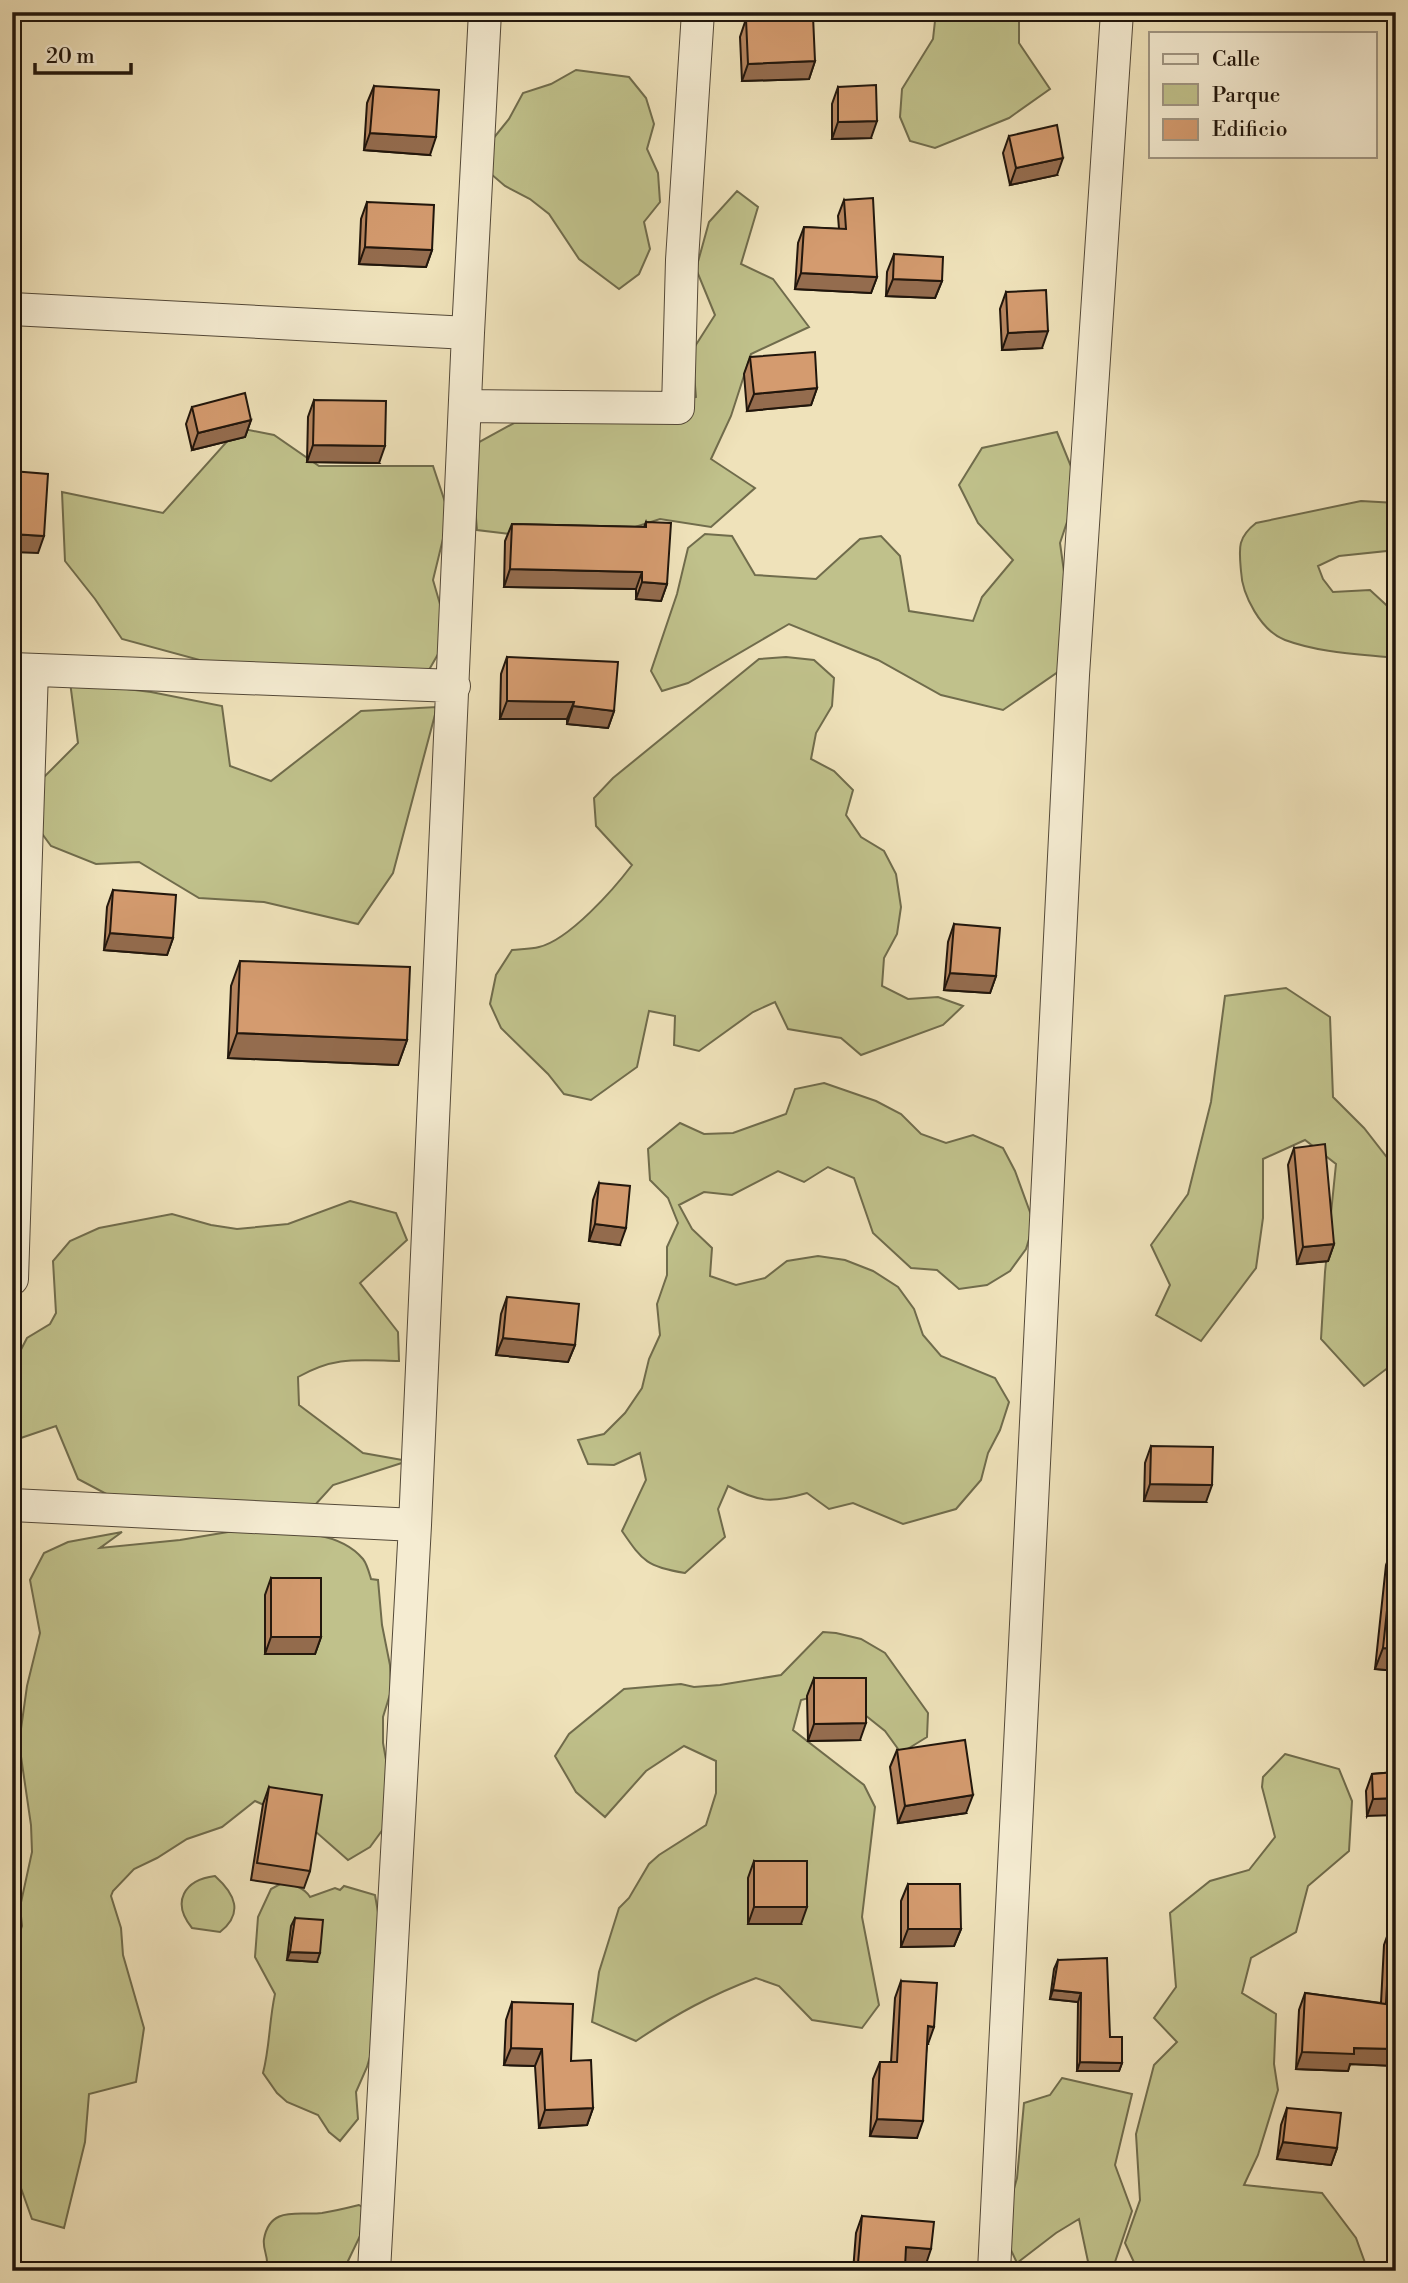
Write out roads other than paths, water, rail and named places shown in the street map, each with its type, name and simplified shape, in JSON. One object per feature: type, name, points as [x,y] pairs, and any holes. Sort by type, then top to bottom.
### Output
[{"type":"street","points":[[374,2271],[415,1525],[468,333],[485,12]]},
{"type":"street","points":[[465,406],[678,408],[682,260],[698,12]]},
{"type":"street","points":[[994,2271],[1073,675],[1117,12]]},
{"type":"street","points":[[12,309],[468,333]]},
{"type":"street","points":[[12,1279],[22,669],[454,686]]},
{"type":"street","points":[[12,1505],[415,1525]]}]
